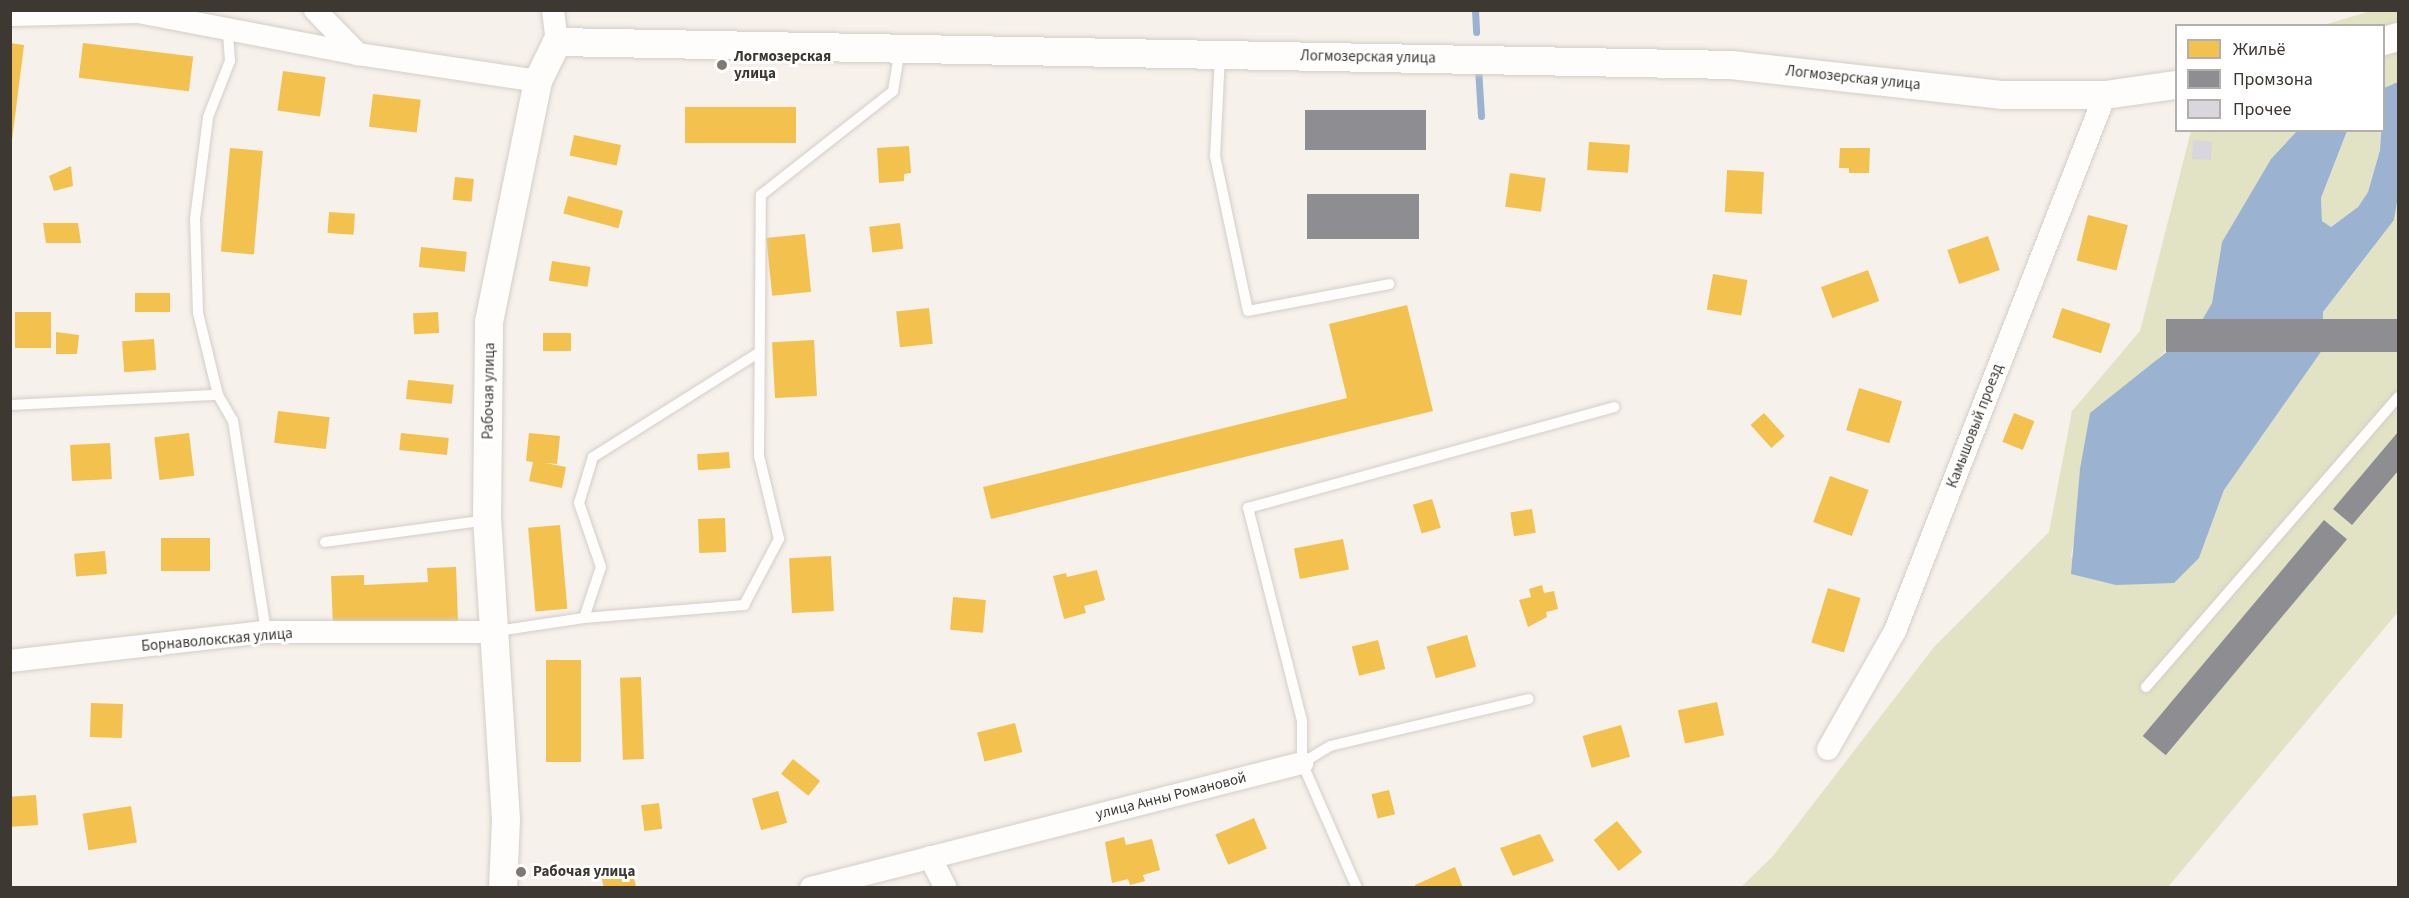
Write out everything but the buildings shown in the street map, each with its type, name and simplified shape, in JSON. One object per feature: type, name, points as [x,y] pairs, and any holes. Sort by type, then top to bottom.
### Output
[{"type":"street","points":[[315,10],[358,54]]},
{"type":"street","points":[[553,10],[557,42]]},
{"type":"street","points":[[10,15],[138,12],[358,54],[538,81]]},
{"type":"street","name":"Логмозерская улица","points":[[557,42],[1731,64],[2003,95],[2105,95],[2175,85]]},
{"type":"street","name":"Рабочая улица","points":[[503,888],[506,820],[496,632],[487,520],[489,322],[538,81],[557,42]]},
{"type":"street","name":"Камышовый проезд","points":[[1828,749],[1895,631],[2105,95]]},
{"type":"street","name":"Борнаволокская улица","points":[[10,661],[266,632],[496,632]]},
{"type":"street","name":"улица Анны Романовой","points":[[811,888],[1302,763]]},
{"type":"street","points":[[930,857],[946,888]]},
{"type":"lane","points":[[228,30],[230,61],[208,117],[195,219],[198,313],[218,395],[233,421],[266,632]]},
{"type":"lane","points":[[496,632],[584,618],[744,605],[779,539],[759,456],[761,195],[893,91],[900,48]]},
{"type":"lane","points":[[1220,54],[1215,156],[1248,311],[1389,284]]},
{"type":"lane","points":[[584,618],[601,567],[579,503],[593,458],[760,352]]},
{"type":"lane","points":[[10,405],[218,395]]},
{"type":"lane","points":[[2146,687],[2398,397]]},
{"type":"lane","points":[[1358,888],[1302,763],[1302,721],[1248,508],[1614,407]]},
{"type":"lane","points":[[325,542],[487,520]]},
{"type":"lane","name":"улица Анны Романовой","points":[[1302,763],[1330,746],[1528,699]]},
{"type":"green space","points":[[2371,11],[2398,11],[2398,82],[2385,88],[2385,24],[2327,24]]},
{"type":"green space","points":[[2191,132],[2296,132],[2271,159],[2222,242],[2212,303],[2198,327],[2171,345],[2146,371],[2080,469],[2079,508],[2071,557],[2199,558],[2224,490],[2323,349],[2323,312],[2394,220],[2398,196],[2398,612],[2168,887],[1740,888],[1773,856],[1934,647],[2049,532],[2072,411],[2140,331]]},
{"type":"green space","points":[[2347,132],[2381,132],[2380,150],[2368,192],[2358,207],[2331,227],[2322,221],[2321,198]]},
{"type":"water","points":[[2398,82],[2398,196],[2394,220],[2323,312],[2323,349],[2224,490],[2199,558],[2174,583],[2116,585],[2071,574],[2080,469],[2090,413],[2198,327],[2212,303],[2222,242],[2271,159],[2296,132],[2347,132],[2321,198],[2322,221],[2331,227],[2358,207],[2368,192],[2380,150],[2381,132],[2385,132],[2385,88]]},
{"type":"waterway","points":[[1475,10],[1476,32]]},
{"type":"waterway","points":[[1478,68],[1481,116]]},
{"type":"place","name":"Логмозерская улица","points":[[722,65]]},
{"type":"place","name":"Рабочая улица","points":[[521,872]]}]
